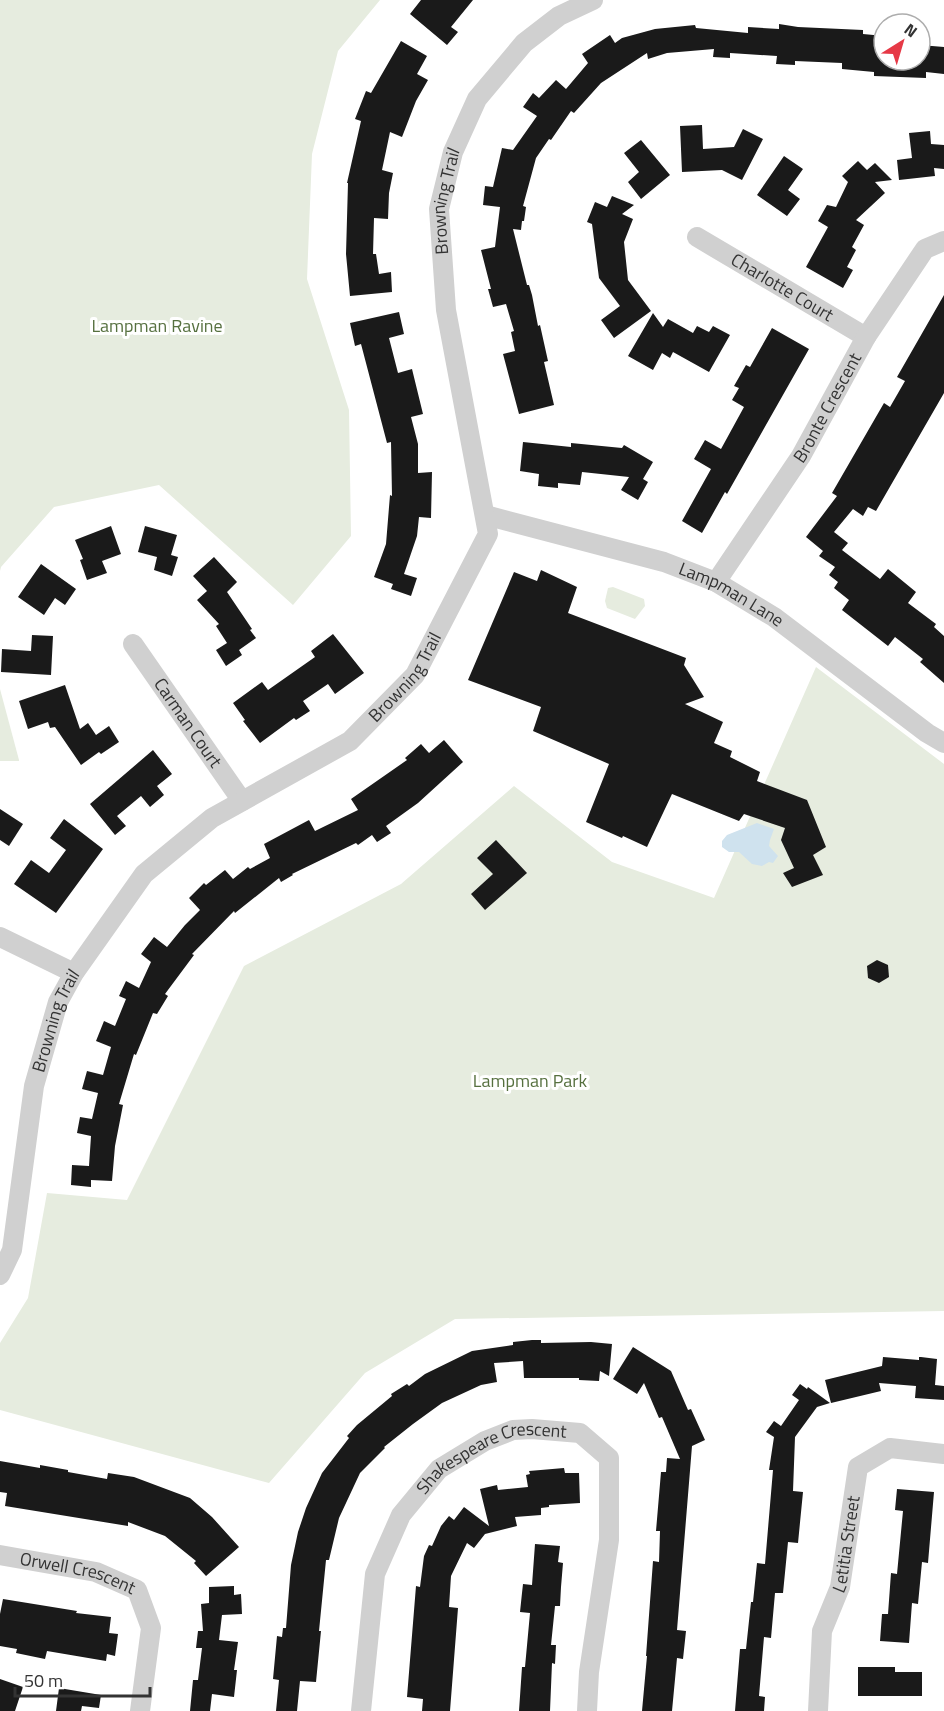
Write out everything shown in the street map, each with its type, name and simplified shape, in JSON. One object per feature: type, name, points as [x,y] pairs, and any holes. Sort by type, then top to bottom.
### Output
[{"type":"street","name":"Browning Trail","points":[[0,1275],[12,1250],[34,1086],[58,1002],[74,973],[144,874],[212,818],[350,741],[415,675],[488,534],[446,310],[439,210],[453,152],[477,99],[524,43],[559,16],[592,0]]},
{"type":"street","name":"Charlotte Court","points":[[697,237],[866,337]]},
{"type":"street","name":"Bronte Crescent","points":[[716,582],[801,456],[866,337],[925,249],[944,241]]},
{"type":"street","name":"Lampman Lane","points":[[485,515],[664,562],[716,582],[774,617],[927,733],[944,743]]},
{"type":"street","name":"Carman Court","points":[[133,644],[242,801]]},
{"type":"street","points":[[0,937],[74,973]]},
{"type":"street","name":"Shakespeare Crescent","points":[[361,1711],[375,1574],[401,1515],[439,1470],[485,1441],[513,1430],[532,1429],[580,1433],[609,1458],[609,1540],[589,1672],[587,1711]]},
{"type":"street","name":"Letitia Street","points":[[818,1711],[822,1631],[840,1587],[858,1467],[890,1448],[944,1454]]},
{"type":"street","name":"Orwell Crescent","points":[[0,1555],[96,1572],[137,1590],[152,1628],[140,1711]]},
{"type":"green space","name":"Lampman Ravine","points":[[0,0],[380,0],[338,51],[312,154],[307,279],[349,410],[351,536],[293,605],[159,485],[54,507],[1,567],[0,571]]},
{"type":"green space","points":[[613,587],[644,599],[645,606],[635,619],[607,608],[605,601],[608,588]]},
{"type":"green space","name":"Lampman Park","points":[[816,667],[944,764],[944,1311],[455,1319],[365,1373],[269,1483],[0,1410],[0,1343],[28,1298],[47,1193],[127,1200],[244,966],[401,884],[514,786],[612,862],[714,898]]},
{"type":"green space","points":[[0,689],[19,760],[19,761],[0,761]]},
{"type":"water","points":[[757,823],[774,829],[769,846],[778,856],[773,863],[769,862],[762,866],[752,864],[739,852],[729,852],[722,847],[722,841],[727,835]]},
{"type":"building","points":[[421,0],[473,0],[451,27],[458,32],[447,45],[410,14]]},
{"type":"building","points":[[779,24],[863,30],[863,34],[872,35],[872,72],[842,69],[842,63],[795,61],[795,65],[776,64],[777,56],[730,53],[730,58],[713,57],[714,49],[667,53],[648,59],[647,53],[601,83],[574,113],[571,111],[536,158],[523,206],[526,207],[524,221],[522,221],[521,230],[513,229],[527,285],[532,295],[538,326],[540,325],[548,361],[544,362],[554,405],[519,414],[503,354],[515,351],[511,332],[514,331],[506,304],[493,307],[481,250],[495,247],[500,207],[483,205],[485,186],[493,187],[502,148],[513,150],[537,116],[523,107],[533,93],[539,98],[556,80],[566,89],[588,63],[582,54],[610,35],[615,43],[622,38],[655,29],[695,25],[696,28],[748,33],[748,27],[779,29]]},
{"type":"building","points":[[401,41],[427,56],[417,74],[428,80],[416,101],[402,137],[390,132],[382,170],[393,173],[389,193],[388,219],[374,218],[373,254],[376,254],[379,274],[391,272],[392,292],[350,296],[346,254],[347,183],[361,121],[355,119],[366,91],[371,93]]},
{"type":"building","points":[[932,46],[944,47],[944,74],[926,72],[932,72]]},
{"type":"building","points":[[874,72],[926,72],[926,78],[874,76]]},
{"type":"building","points":[[702,125],[703,149],[734,147],[743,129],[763,139],[742,180],[722,170],[682,172],[680,126]]},
{"type":"building","points":[[930,131],[931,144],[944,145],[944,169],[934,168],[935,176],[899,180],[897,160],[912,158],[909,133]]},
{"type":"building","points":[[641,140],[670,175],[641,199],[628,182],[639,172],[624,153]]},
{"type":"building","points":[[784,156],[803,169],[788,190],[800,199],[787,216],[757,195]]},
{"type":"building","points":[[858,161],[867,170],[875,163],[892,180],[875,182],[885,193],[856,220],[864,225],[852,247],[856,250],[847,267],[853,270],[843,288],[806,267],[828,227],[818,221],[827,205],[836,207],[848,182],[842,176]]},
{"type":"building","points":[[612,196],[634,205],[622,214],[633,219],[624,242],[628,280],[651,311],[614,338],[601,320],[620,306],[599,278],[592,224],[587,222],[595,202],[607,207]]},
{"type":"building","points":[[944,295],[944,393],[876,511],[868,507],[863,516],[853,509],[834,532],[848,543],[842,550],[880,579],[888,569],[916,592],[908,603],[936,624],[934,627],[944,636],[944,683],[920,662],[923,659],[895,637],[888,646],[842,610],[849,600],[834,588],[838,582],[829,575],[835,567],[819,556],[823,551],[806,537],[837,496],[832,493],[884,403],[890,407],[905,381],[897,377]]},
{"type":"building","points":[[399,312],[404,334],[389,338],[398,373],[412,369],[423,414],[411,417],[418,444],[418,473],[432,472],[431,518],[419,517],[417,536],[404,574],[417,578],[411,596],[391,589],[393,584],[374,577],[386,544],[390,495],[392,496],[391,442],[387,443],[361,344],[355,346],[350,323]]},
{"type":"building","points":[[653,313],[663,327],[668,319],[693,333],[697,326],[709,332],[713,326],[730,335],[709,372],[673,352],[670,358],[662,353],[653,370],[628,356]]},
{"type":"building","points":[[772,328],[809,349],[727,494],[725,492],[702,533],[682,521],[711,469],[694,459],[705,440],[721,449],[744,407],[732,400],[739,388],[734,386],[746,365],[750,367]]},
{"type":"building","points":[[523,442],[571,447],[571,443],[622,448],[624,445],[653,462],[643,479],[648,482],[638,500],[621,490],[629,477],[582,472],[580,485],[558,483],[558,488],[538,486],[539,474],[520,471]]},
{"type":"building","points":[[111,526],[121,554],[102,561],[107,573],[87,580],[80,560],[83,559],[75,540]]},
{"type":"building","points":[[145,526],[177,535],[171,555],[178,557],[172,576],[154,570],[157,557],[138,552]]},
{"type":"building","points":[[214,557],[237,582],[227,592],[256,638],[239,650],[242,655],[226,666],[216,650],[227,643],[216,626],[219,624],[197,600],[207,591],[193,576]]},
{"type":"building","points":[[41,564],[76,589],[65,605],[55,598],[44,615],[18,597]]},
{"type":"building","points":[[541,570],[577,587],[568,613],[686,658],[684,665],[704,697],[685,704],[723,722],[714,743],[732,751],[730,757],[760,772],[757,781],[807,800],[826,847],[813,855],[823,875],[792,887],[783,873],[794,868],[781,840],[785,828],[744,814],[739,821],[672,794],[647,847],[586,822],[609,764],[533,731],[541,707],[468,680],[514,572],[537,581]]},
{"type":"building","points":[[333,634],[364,673],[335,694],[328,684],[303,701],[310,711],[296,720],[294,718],[260,743],[233,703],[262,682],[268,690],[315,657],[311,651]]},
{"type":"building","points":[[32,635],[53,636],[51,675],[1,672],[2,649],[31,651]]},
{"type":"building","points":[[65,685],[80,729],[88,723],[96,735],[109,726],[119,742],[101,754],[99,752],[81,765],[55,727],[50,728],[48,722],[28,729],[19,701]]},
{"type":"building","points":[[444,740],[463,762],[418,803],[386,826],[391,833],[377,842],[372,835],[358,845],[356,843],[292,874],[281,882],[279,878],[235,913],[234,911],[192,954],[194,955],[165,994],[168,996],[157,1014],[153,1013],[136,1055],[134,1054],[119,1104],[123,1105],[115,1146],[112,1181],[91,1180],[91,1187],[71,1185],[72,1165],[89,1166],[91,1136],[77,1133],[80,1117],[92,1119],[98,1093],[82,1089],[87,1071],[103,1075],[111,1047],[96,1041],[104,1021],[115,1026],[126,999],[119,996],[126,981],[139,988],[151,962],[141,954],[154,937],[167,947],[200,910],[189,898],[204,883],[206,885],[225,870],[233,879],[248,867],[250,869],[270,858],[264,844],[309,820],[315,831],[358,810],[351,799],[407,760],[405,758],[421,744],[429,753]]},
{"type":"building","points":[[153,750],[172,774],[157,786],[164,795],[150,807],[141,796],[117,816],[126,826],[115,835],[90,804]]},
{"type":"building","points":[[0,809],[23,824],[9,846],[0,840]]},
{"type":"building","points":[[64,819],[103,849],[56,913],[14,884],[31,860],[49,873],[66,850],[50,838]]},
{"type":"building","points":[[496,840],[527,873],[485,910],[471,894],[493,874],[477,858]]},
{"type":"building","points":[[877,960],[888,965],[889,977],[879,983],[868,978],[867,966]]},
{"type":"building","points":[[541,1340],[541,1343],[612,1344],[609,1376],[600,1371],[599,1381],[579,1380],[579,1378],[524,1378],[523,1361],[494,1363],[497,1382],[481,1385],[442,1403],[384,1447],[360,1473],[339,1518],[329,1560],[326,1560],[316,1682],[300,1681],[297,1711],[276,1711],[279,1680],[273,1679],[277,1636],[282,1637],[283,1628],[286,1628],[291,1565],[298,1532],[322,1473],[349,1438],[347,1436],[392,1396],[391,1394],[407,1384],[409,1386],[425,1374],[472,1351]]},
{"type":"building","points":[[633,1347],[671,1371],[688,1410],[691,1409],[705,1440],[692,1446],[677,1630],[686,1631],[683,1659],[677,1658],[672,1711],[642,1711],[653,1561],[659,1562],[660,1531],[656,1531],[661,1472],[666,1472],[667,1458],[680,1459],[644,1383],[637,1394],[613,1379]]},
{"type":"building","points":[[883,1357],[937,1359],[935,1385],[944,1386],[944,1400],[915,1398],[916,1386],[879,1383],[881,1391],[831,1403],[825,1380],[882,1366]]},
{"type":"building","points":[[800,1384],[830,1403],[817,1407],[795,1437],[793,1491],[803,1492],[798,1543],[788,1542],[783,1593],[775,1593],[771,1638],[764,1637],[759,1696],[765,1697],[764,1711],[735,1711],[740,1649],[746,1649],[757,1563],[765,1564],[773,1470],[769,1470],[774,1437],[766,1432],[774,1421],[781,1426],[799,1400],[792,1395]]},
{"type":"building","points":[[0,1461],[40,1468],[40,1465],[107,1479],[108,1473],[134,1477],[190,1498],[212,1517],[239,1547],[206,1576],[194,1563],[196,1561],[165,1536],[128,1522],[128,1526],[5,1506],[7,1493],[0,1492]]},
{"type":"building","points":[[564,1468],[565,1473],[579,1473],[580,1503],[549,1505],[549,1507],[541,1508],[541,1515],[515,1517],[517,1526],[485,1534],[474,1548],[467,1543],[451,1576],[449,1607],[458,1608],[450,1711],[422,1711],[423,1699],[407,1697],[416,1586],[420,1587],[424,1556],[429,1545],[432,1546],[441,1526],[449,1516],[454,1520],[464,1507],[489,1526],[480,1489],[497,1485],[498,1490],[528,1487],[526,1475],[530,1474],[529,1471]]},
{"type":"building","points":[[897,1489],[934,1492],[928,1563],[922,1562],[918,1604],[912,1603],[909,1643],[880,1641],[882,1614],[888,1614],[891,1573],[897,1574],[903,1511],[895,1510]]},
{"type":"building","points":[[535,1544],[560,1546],[558,1562],[563,1563],[560,1606],[555,1606],[551,1645],[556,1645],[555,1664],[552,1663],[550,1711],[519,1711],[522,1667],[525,1667],[530,1613],[520,1612],[523,1584],[532,1585]]},
{"type":"building","points":[[234,1586],[234,1595],[241,1594],[242,1614],[222,1615],[219,1640],[238,1642],[234,1670],[237,1670],[234,1697],[212,1694],[210,1711],[190,1711],[193,1680],[198,1680],[202,1648],[196,1648],[198,1631],[203,1631],[201,1604],[209,1603],[209,1587]]},
{"type":"building","points":[[3,1599],[77,1611],[76,1613],[111,1617],[109,1633],[118,1634],[115,1656],[107,1654],[106,1661],[47,1651],[45,1659],[16,1653],[17,1649],[0,1646],[0,1614]]},
{"type":"building","points":[[858,1667],[895,1667],[895,1672],[922,1672],[922,1696],[858,1696]]},
{"type":"building","points":[[0,1679],[23,1687],[15,1711],[0,1711]]},
{"type":"building","points":[[59,1688],[101,1695],[99,1708],[82,1706],[81,1711],[56,1711]]}]
